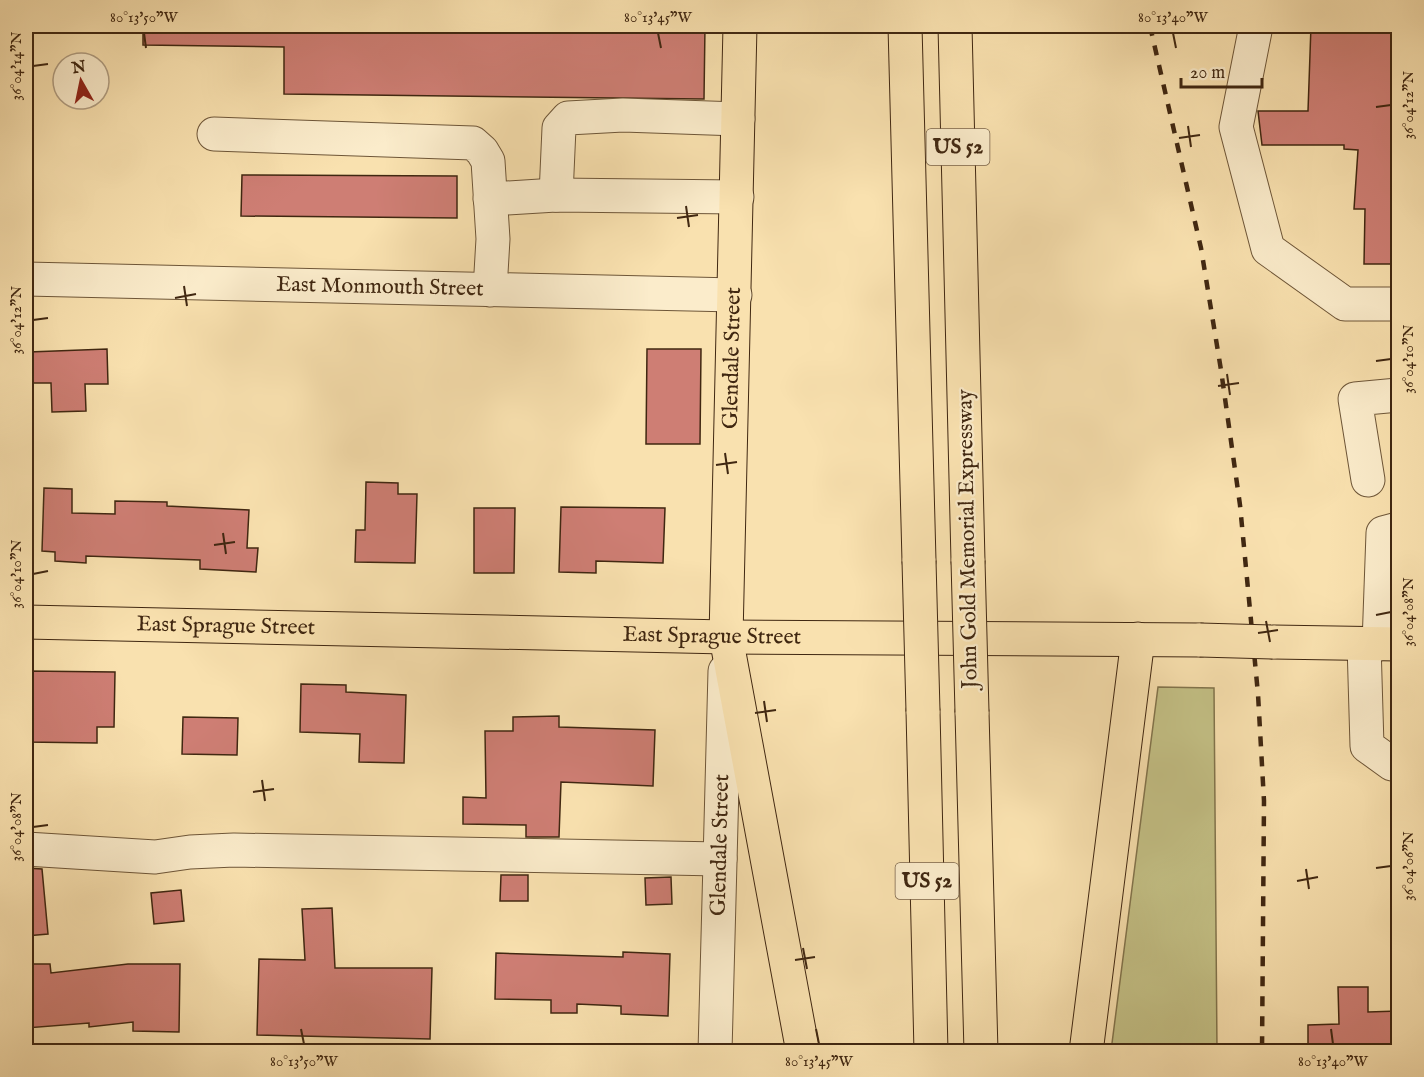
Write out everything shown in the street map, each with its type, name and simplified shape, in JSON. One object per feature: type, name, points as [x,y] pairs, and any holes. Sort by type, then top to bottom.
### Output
[{"type":"main road","name":"Glendale Street","points":[[726,637],[740,26]]},
{"type":"main road","name":"US 52","points":[[905,26],[931,1052]]},
{"type":"main road","name":"John Gold Memorial Expressway","points":[[955,26],[981,1052]]},
{"type":"main road","name":"East Sprague Street","points":[[26,622],[726,637],[1138,639],[1380,644]]},
{"type":"main road","points":[[726,637],[803,1052]]},
{"type":"main road","points":[[1086,1052],[1138,639]]},
{"type":"street","points":[[1256,26],[1236,127],[1268,249],[1345,304],[1398,304]]},
{"type":"street","points":[[556,195],[559,129],[568,118],[623,115],[738,119]]},
{"type":"street","points":[[214,134],[473,143],[488,161],[493,239],[490,290]]},
{"type":"street","points":[[490,199],[556,195],[736,197]]},
{"type":"street","name":"East Monmouth Street","points":[[26,279],[735,295]]},
{"type":"street","points":[[1368,480],[1355,399],[1398,395]]},
{"type":"street","points":[[1393,524],[1367,746],[1392,764],[1398,765]]},
{"type":"street","name":"Glendale Street","points":[[715,1052],[726,637]]},
{"type":"street","points":[[26,849],[155,857],[190,852],[234,850],[720,859]]},
{"type":"shaded area","points":[[1158,687],[1214,688],[1217,1051],[1111,1051]]},
{"type":"building","points":[[143,26],[705,26],[704,99],[284,94],[284,47],[143,45]]},
{"type":"building","points":[[1311,26],[1398,26],[1398,264],[1364,264],[1365,209],[1354,209],[1358,150],[1344,149],[1344,145],[1262,145],[1258,111],[1308,111]]},
{"type":"building","points":[[242,175],[457,176],[457,218],[241,216]]},
{"type":"building","points":[[107,349],[108,384],[85,384],[86,411],[52,412],[51,383],[30,383],[29,352]]},
{"type":"building","points":[[647,349],[701,349],[700,444],[646,444]]},
{"type":"building","points":[[366,482],[398,483],[398,494],[417,494],[415,563],[355,562],[356,530],[365,530]]},
{"type":"building","points":[[44,488],[72,489],[72,513],[115,514],[115,501],[167,502],[167,506],[249,510],[247,548],[258,548],[256,572],[200,569],[200,560],[86,556],[86,563],[55,561],[55,552],[42,551]]},
{"type":"building","points":[[561,507],[665,508],[663,563],[596,561],[596,573],[559,572]]},
{"type":"building","points":[[474,508],[515,508],[514,573],[474,573]]},
{"type":"building","points":[[26,671],[115,672],[114,727],[97,727],[97,743],[26,742]]},
{"type":"building","points":[[301,684],[346,685],[346,692],[406,695],[404,763],[359,762],[360,734],[300,732]]},
{"type":"building","points":[[559,716],[559,727],[655,730],[653,786],[561,782],[559,837],[526,837],[526,825],[463,824],[463,797],[486,798],[485,731],[513,731],[513,717]]},
{"type":"building","points":[[183,717],[238,718],[237,755],[182,754]]},
{"type":"building","points":[[26,868],[42,869],[48,934],[26,936]]},
{"type":"building","points":[[501,875],[528,875],[528,901],[500,901]]},
{"type":"building","points":[[671,877],[672,904],[646,905],[645,878]]},
{"type":"building","points":[[181,890],[184,921],[154,924],[151,893]]},
{"type":"building","points":[[332,908],[335,968],[432,968],[430,1039],[257,1035],[259,959],[305,960],[302,909]]},
{"type":"building","points":[[623,952],[670,954],[668,1016],[621,1014],[621,1006],[577,1004],[577,1013],[551,1013],[551,1000],[495,999],[496,953],[623,957]]},
{"type":"building","points":[[26,964],[50,964],[51,973],[128,964],[180,964],[179,1032],[133,1031],[133,1022],[89,1027],[89,1023],[26,1028]]},
{"type":"building","points":[[1338,987],[1368,987],[1368,1012],[1398,1011],[1398,1052],[1308,1052],[1308,1025],[1339,1024]]},
{"type":"railway","points":[[1150,26],[1201,248],[1240,505],[1258,694],[1264,801],[1262,1052]]}]
